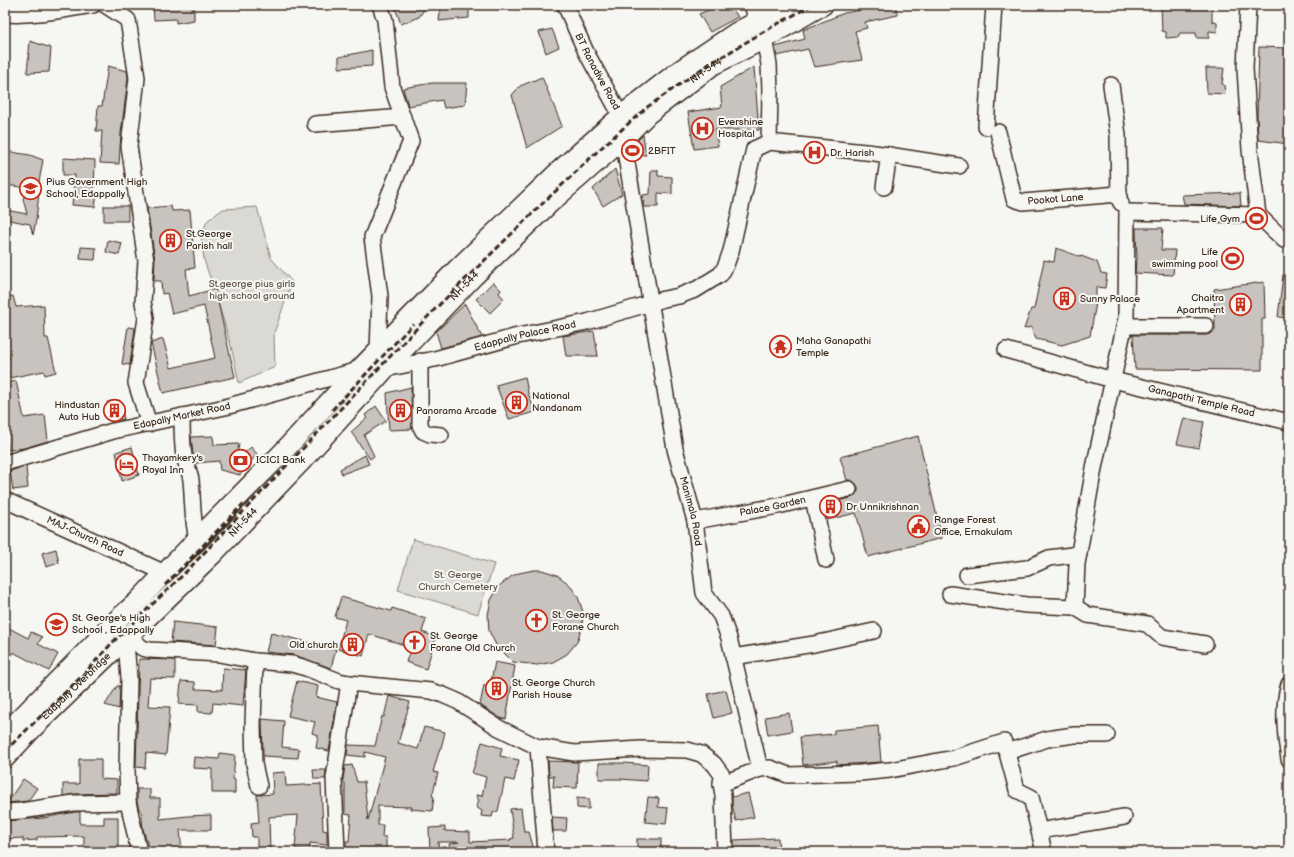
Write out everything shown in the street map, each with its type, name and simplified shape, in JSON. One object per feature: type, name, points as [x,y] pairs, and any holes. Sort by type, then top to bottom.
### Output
[{"type":"main road","name":"NH-544","points":[[138,601],[199,536],[281,454],[355,374],[457,269],[560,170],[621,116],[676,73],[737,32],[754,11],[788,5]]},
{"type":"main road","name":"NH-544","points":[[148,617],[176,592],[299,464],[366,388],[474,276],[550,203],[623,139],[648,114],[713,65],[764,39],[823,5]]},
{"type":"main road","points":[[355,374],[366,388]]},
{"type":"main road","points":[[223,512],[239,526]]},
{"type":"main road","points":[[5,734],[121,616],[138,601]]},
{"type":"main road","name":"Edapally Overbridge","points":[[5,743],[115,632],[138,601]]},
{"type":"main road","points":[[5,763],[129,641],[144,625],[148,617]]},
{"type":"main road","name":"Edapally Overbridge","points":[[5,758],[33,728],[148,617]]},
{"type":"street","points":[[5,14],[14,15],[60,11],[93,5]]},
{"type":"street","points":[[105,5],[128,20],[137,78],[129,146],[146,261],[142,302],[146,318],[136,383],[149,424]]},
{"type":"street","points":[[378,351],[380,296],[372,237],[412,141],[392,86],[385,20],[380,5]]},
{"type":"street","name":"BT Ranadive Road","points":[[565,5],[586,52],[621,116],[623,139]]},
{"type":"street","name":"Pookot Lane","points":[[994,5],[992,129],[1014,199],[1023,202],[1119,194]]},
{"type":"street","points":[[1248,5],[1246,68],[1250,150],[1258,216],[1284,240],[1289,240]]},
{"type":"street","points":[[764,39],[769,64],[769,142],[889,155],[959,166]]},
{"type":"street","points":[[1075,607],[1079,554],[1094,468],[1126,318],[1127,212],[1119,200],[1118,135],[1111,85]]},
{"type":"street","points":[[315,124],[403,117]]},
{"type":"street","name":"Manimala Road","points":[[623,139],[658,301],[675,449],[695,521],[704,593],[721,616],[734,657],[760,769]]},
{"type":"street","name":"Edappally Palace Road","points":[[384,369],[435,359],[518,336],[587,322],[697,289],[721,274],[726,265],[731,251],[754,149],[769,142]]},
{"type":"street","points":[[884,187],[889,155]]},
{"type":"street","points":[[1127,212],[1258,216]]},
{"type":"street","points":[[1125,326],[1206,326]]},
{"type":"street","name":"Ganapathi Temple Road","points":[[1006,350],[1113,380],[1289,422]]},
{"type":"street","points":[[420,361],[420,425],[423,431],[430,434],[442,435]]},
{"type":"street","name":"Edapally Market Road","points":[[5,462],[113,431],[225,407],[355,374]]},
{"type":"street","points":[[182,416],[185,458],[191,481],[196,539],[199,536]]},
{"type":"street","name":"Palace Garden","points":[[695,521],[778,506],[849,489]]},
{"type":"street","points":[[813,498],[826,560]]},
{"type":"street","name":"MAJ-Church Road","points":[[5,500],[165,573]]},
{"type":"street","points":[[967,575],[1027,568],[1049,558],[1079,554]]},
{"type":"street","points":[[950,594],[1026,605],[1075,607],[1088,615],[1147,624],[1162,637],[1205,644]]},
{"type":"street","points":[[734,657],[814,644],[874,631]]},
{"type":"street","points":[[140,852],[128,802],[127,769],[129,641],[142,648],[150,650],[219,654],[255,662],[292,664],[339,681],[349,683],[431,691],[457,701],[499,728],[538,746],[574,753],[641,749],[687,750],[701,754],[714,764],[722,775],[721,784],[723,794],[725,852]]},
{"type":"street","points":[[255,662],[253,725],[254,764],[259,786]]},
{"type":"street","points":[[337,852],[334,778],[349,683]]},
{"type":"street","points":[[1289,684],[1286,693],[1285,740],[1289,759]]},
{"type":"street","points":[[1007,752],[1047,739],[1074,735],[1107,735]]},
{"type":"street","points":[[721,784],[760,769],[770,768],[788,775],[860,773],[890,770],[954,758],[1004,742],[1017,790],[1031,797],[1044,852]]},
{"type":"street","points":[[538,746],[546,852]]},
{"type":"street","points":[[5,812],[74,803],[128,802]]},
{"type":"street","points":[[1039,831],[1124,818]]},
{"type":"green space","name":"St.george pius girls high school ground","points":[[257,207],[271,258],[292,282],[274,333],[275,367],[239,383],[231,346],[204,260],[201,236],[207,221],[223,209]]},
{"type":"green space","name":"St. George Church Cemetery","points":[[413,539],[494,564],[478,614],[398,590]]},
{"type":"building","points":[[153,5],[194,5],[194,20],[176,23],[176,19],[154,20]]},
{"type":"building","points":[[394,5],[427,5],[419,17],[401,24]]},
{"type":"building","points":[[441,5],[469,5],[469,18],[439,21]]},
{"type":"building","points":[[720,5],[730,5],[738,17],[710,32],[699,14]]},
{"type":"building","points":[[872,5],[895,5],[898,15],[865,22],[867,28],[855,31],[862,60],[814,67],[808,49],[777,56],[775,47],[805,39],[803,30],[844,13],[873,8]]},
{"type":"building","points":[[1161,5],[1212,5],[1212,21],[1217,22],[1217,32],[1209,31],[1209,38],[1197,38],[1196,33],[1180,33],[1178,37],[1166,38],[1166,32],[1162,31]]},
{"type":"building","points":[[552,29],[559,47],[546,53],[539,32]]},
{"type":"building","points":[[30,41],[51,48],[49,72],[27,73]]},
{"type":"building","points":[[1259,47],[1289,48],[1289,144],[1258,140],[1257,117]]},
{"type":"building","points":[[372,50],[372,66],[339,68],[339,57]]},
{"type":"building","points":[[108,66],[127,71],[128,78],[121,133],[119,164],[100,163],[102,131],[96,131],[98,106],[102,106]]},
{"type":"building","points":[[754,67],[759,130],[715,130],[718,146],[694,149],[688,112],[722,107],[720,87]]},
{"type":"building","points":[[1206,68],[1224,68],[1222,84],[1224,85],[1225,94],[1207,93]]},
{"type":"building","points":[[542,77],[562,126],[527,148],[512,95],[520,86]]},
{"type":"building","points":[[432,83],[467,83],[465,105],[444,108],[442,100],[408,106],[403,88]]},
{"type":"building","points":[[643,135],[646,155],[635,154],[633,145]]},
{"type":"building","points":[[5,151],[30,155],[43,160],[37,193],[39,193],[33,235],[30,224],[5,219],[5,210],[27,214],[23,199],[28,188],[5,185]]},
{"type":"building","points":[[63,158],[95,160],[94,193],[97,193],[95,207],[72,205],[75,175],[63,175]]},
{"type":"building","points":[[615,169],[622,194],[603,206],[593,189]]},
{"type":"building","points":[[651,170],[658,170],[658,176],[672,177],[672,194],[658,193],[658,207],[644,207],[643,195],[650,194]]},
{"type":"building","points":[[1240,193],[1241,206],[1184,204],[1182,195]]},
{"type":"building","points":[[104,206],[128,206],[128,221],[104,221]]},
{"type":"building","points":[[171,206],[172,211],[190,210],[195,268],[186,269],[189,296],[215,289],[235,377],[163,393],[151,343],[163,339],[171,368],[215,358],[204,306],[172,314],[167,293],[162,294],[161,281],[154,281],[155,260],[147,208]]},
{"type":"building","points":[[1136,228],[1163,228],[1161,250],[1175,250],[1173,275],[1135,273],[1137,260]]},
{"type":"building","points":[[108,240],[122,243],[119,255],[106,252]]},
{"type":"building","points":[[81,247],[96,248],[95,260],[80,259]]},
{"type":"building","name":"Sunny Palace","points":[[1056,248],[1097,262],[1101,273],[1107,274],[1105,288],[1096,287],[1096,303],[1090,336],[1062,345],[1036,339],[1031,327],[1024,329],[1031,309],[1034,309],[1044,260],[1054,262]]},
{"type":"building","points":[[1283,275],[1289,276],[1289,318],[1278,317]]},
{"type":"building","points":[[493,282],[501,290],[499,293],[504,299],[490,313],[476,299]]},
{"type":"building","points":[[1264,282],[1265,319],[1262,319],[1262,370],[1135,369],[1133,335],[1210,334],[1215,331],[1214,289]]},
{"type":"building","points":[[13,296],[16,307],[44,305],[45,338],[48,338],[56,372],[45,375],[44,371],[9,378],[6,359],[9,359],[5,338],[5,298]]},
{"type":"building","points":[[465,304],[482,337],[441,348],[436,332]]},
{"type":"building","points":[[128,327],[135,328],[130,365],[122,364]]},
{"type":"building","points":[[594,331],[598,356],[566,356],[563,336]]},
{"type":"building","name":"National Nandanam","points":[[525,377],[528,393],[535,412],[509,419],[496,385]]},
{"type":"building","points":[[16,381],[24,418],[45,415],[48,441],[24,448],[8,450],[5,433],[5,384]]},
{"type":"building","name":"Panorama Arcade","points":[[411,387],[412,429],[389,430],[387,393]]},
{"type":"building","name":"Hindustan Auto Hub","points":[[120,401],[124,419],[111,422],[107,402]]},
{"type":"building","points":[[376,406],[386,421],[364,435],[374,456],[370,459],[351,432],[367,418],[365,415]]},
{"type":"building","points":[[1184,418],[1204,422],[1199,448],[1177,444]]},
{"type":"building","points":[[213,436],[214,445],[239,444],[236,461],[251,447],[257,454],[240,475],[220,470],[219,461],[196,463],[193,454],[191,437]]},
{"type":"building","points":[[918,436],[942,538],[868,557],[856,513],[827,520],[824,504],[851,498],[858,491],[858,487],[855,483],[851,480],[847,480],[840,457]]},
{"type":"building","name":"Thayamkery's Royal Inn","points":[[132,447],[139,475],[122,481],[116,452]]},
{"type":"building","points":[[365,455],[369,464],[342,474],[340,469]]},
{"type":"building","points":[[26,466],[28,488],[13,490],[10,471]]},
{"type":"building","points":[[56,549],[59,563],[46,567],[42,553]]},
{"type":"building","name":"St. George Forane Church","points":[[534,570],[542,570],[557,575],[569,584],[578,597],[583,612],[582,627],[577,642],[567,654],[553,662],[537,665],[513,662],[496,645],[489,631],[488,615],[491,600],[499,586],[512,576]]},
{"type":"building","points":[[341,597],[391,611],[392,608],[426,619],[422,632],[436,637],[426,669],[406,662],[411,647],[369,634],[363,656],[338,649],[346,620],[335,617]]},
{"type":"building","points":[[173,622],[218,627],[216,645],[171,642]]},
{"type":"building","name":"St. George's High School , Edappally","points":[[5,626],[28,638],[31,632],[42,637],[38,644],[58,654],[49,671],[13,652],[5,665]]},
{"type":"building","points":[[271,633],[336,649],[331,668],[294,655],[266,652]]},
{"type":"building","points":[[139,659],[175,660],[175,679],[150,678],[148,706],[170,707],[166,755],[146,753],[145,768],[136,767]]},
{"type":"building","name":"St. George Church Parish House","points":[[495,662],[515,666],[506,719],[500,718],[480,705],[484,685],[490,686]]},
{"type":"building","points":[[223,668],[246,670],[243,706],[213,703],[212,713],[198,712],[198,705],[179,704],[181,681],[195,682],[195,689],[222,690]]},
{"type":"building","points":[[297,681],[318,686],[316,697],[337,702],[329,751],[316,748],[318,735],[312,733],[315,722],[288,716]]},
{"type":"building","points":[[117,686],[120,686],[119,709],[105,705]]},
{"type":"building","points":[[726,690],[732,713],[714,718],[708,694]]},
{"type":"building","points":[[389,696],[410,702],[398,743],[418,749],[424,727],[445,732],[433,772],[438,773],[432,796],[434,797],[432,811],[411,809],[412,807],[378,806],[378,825],[383,825],[382,837],[386,837],[386,852],[346,852],[346,841],[349,841],[351,815],[345,814],[345,783],[343,783],[343,779],[345,766],[352,765],[357,782],[364,782],[368,820],[385,757],[365,752],[365,757],[347,755],[348,745],[375,746],[382,716],[384,717]]},
{"type":"building","points":[[789,713],[792,731],[768,735],[765,717]]},
{"type":"building","points":[[262,719],[284,721],[282,747],[299,749],[298,758],[263,756]]},
{"type":"building","points":[[878,726],[881,762],[837,765],[837,761],[803,765],[800,737],[834,734],[834,730]]},
{"type":"building","points":[[482,742],[502,748],[500,756],[519,760],[514,781],[505,779],[498,811],[493,813],[492,817],[481,816],[482,811],[476,807],[479,801],[476,795],[482,796],[486,777],[472,773]]},
{"type":"building","points":[[220,753],[235,755],[233,779],[235,779],[235,793],[212,793],[212,769],[193,768],[194,757],[219,759]]},
{"type":"building","points":[[79,759],[101,759],[101,779],[117,780],[117,793],[74,794],[63,796],[63,784],[79,784]]},
{"type":"building","points":[[548,761],[578,762],[577,788],[553,787],[554,776],[549,776]]},
{"type":"building","points":[[599,763],[648,765],[647,781],[599,779]]},
{"type":"building","points":[[313,770],[326,770],[325,779],[314,779]]},
{"type":"building","points":[[285,772],[286,786],[321,784],[323,830],[327,831],[327,845],[310,843],[310,850],[295,849],[298,815],[269,817],[270,852],[257,852],[257,837],[252,837],[251,823],[259,822],[257,795],[273,794],[272,773]]},
{"type":"building","points":[[23,779],[37,788],[28,801],[7,803]]},
{"type":"building","points":[[137,789],[150,789],[150,798],[160,798],[160,819],[211,815],[211,830],[180,830],[182,852],[148,852],[141,810],[139,810],[137,801]]},
{"type":"building","points":[[748,793],[754,817],[736,821],[732,805],[732,797]]},
{"type":"building","points":[[648,797],[659,798],[658,807],[668,808],[666,824],[645,822]]},
{"type":"building","points":[[577,798],[589,799],[589,809],[577,808]]},
{"type":"building","points":[[521,808],[524,832],[529,832],[533,846],[532,852],[479,852],[450,850],[449,844],[459,842],[438,842],[439,852],[430,852],[429,828],[445,827],[445,831],[470,832],[470,842],[511,840],[510,839],[514,838],[510,809]]},
{"type":"building","points":[[80,812],[80,824],[104,824],[104,817],[118,817],[118,852],[84,852],[84,836],[37,837],[37,840],[23,841],[23,838],[5,839],[5,821],[43,818]]},
{"type":"building","points":[[552,817],[567,818],[566,831],[553,831]]},
{"type":"building","points":[[778,838],[779,852],[734,852],[734,840]]},
{"type":"building","points":[[637,839],[661,839],[661,852],[637,852]]},
{"type":"railway","points":[[5,751],[81,677],[113,642],[183,575],[436,308],[600,149],[646,108],[700,70],[763,32],[812,5]]},
{"type":"railway","points":[[332,410],[413,324]]},
{"type":"railway","points":[[165,585],[243,504]]},
{"type":"place","name":"Evershine Hospital","points":[[702,128]]},
{"type":"place","name":"2BFIT","points":[[632,151]]},
{"type":"place","name":"Dr. Harish","points":[[814,153]]},
{"type":"place","name":"Pius Government High School, Edappally","points":[[30,188]]},
{"type":"place","name":"Life Gym","points":[[1256,219]]},
{"type":"place","name":"St.George Parish hall","points":[[170,240]]},
{"type":"place","name":"Life swimming pool","points":[[1233,258]]},
{"type":"place","name":"Sunny Palace","points":[[1065,299]]},
{"type":"place","name":"Chaitra Apartment","points":[[1240,304]]},
{"type":"place","name":"Maha Ganapathi Temple","points":[[781,347]]},
{"type":"place","name":"National Nandanam","points":[[517,402]]},
{"type":"place","name":"Hindustan Auto Hub","points":[[115,411]]},
{"type":"place","name":"Panorama Arcade","points":[[400,411]]},
{"type":"place","name":"ICICI Bank","points":[[241,460]]},
{"type":"place","name":"Thayamkery's Royal Inn","points":[[127,464]]},
{"type":"place","name":"Dr Unnikrishnan","points":[[831,507]]},
{"type":"place","name":"Range Forest Office, Ernakulam","points":[[918,526]]},
{"type":"place","name":"St. George Forane Church","points":[[536,621]]},
{"type":"place","name":"St. George's High School , Edappally","points":[[57,624]]},
{"type":"place","name":"St. George Forane Old Church","points":[[414,642]]},
{"type":"place","name":"Old church","points":[[353,645]]},
{"type":"place","name":"St. George Church Parish House","points":[[497,689]]}]
